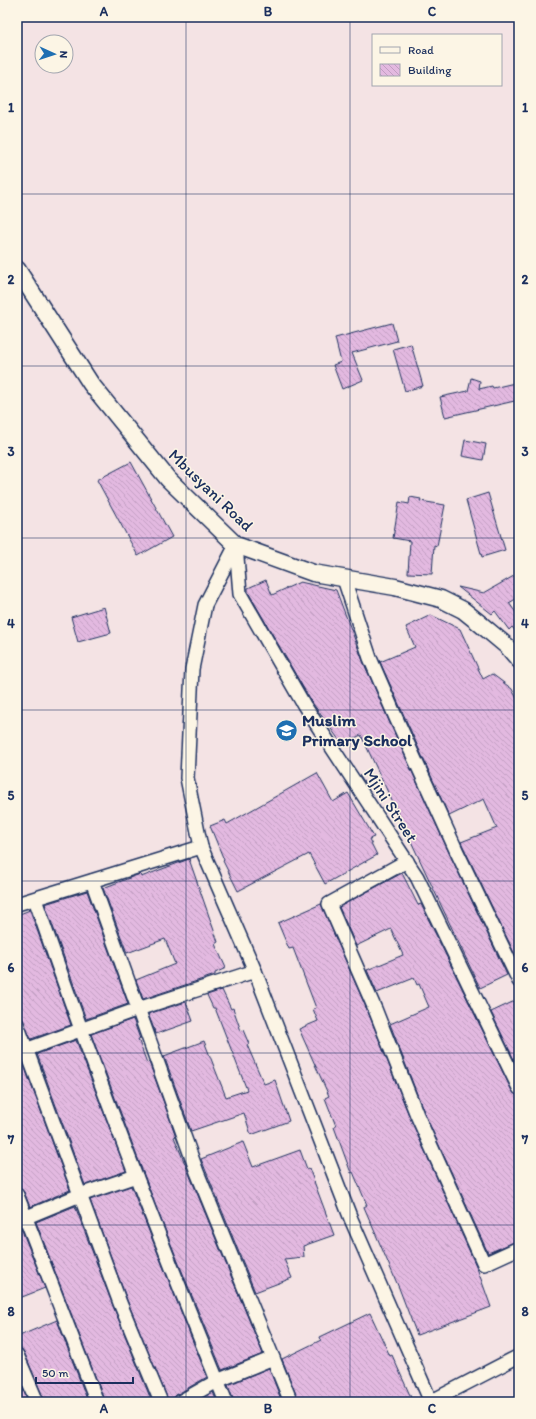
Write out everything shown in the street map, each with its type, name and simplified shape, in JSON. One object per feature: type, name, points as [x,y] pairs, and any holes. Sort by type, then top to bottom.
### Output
[{"type":"street","name":"Mbusyani Road","points":[[17,269],[91,384],[168,479],[236,545],[313,573],[395,588],[441,599],[463,610],[508,647],[519,660]]},
{"type":"street","points":[[236,545],[205,605],[192,669],[187,778],[201,847],[255,971],[351,1219],[430,1402],[519,1356]]},
{"type":"street","name":"Mjini Street","points":[[236,545],[240,594],[304,705],[417,877],[519,1088]]},
{"type":"street","points":[[344,579],[370,658],[396,718],[460,859],[519,981]]},
{"type":"street","points":[[17,904],[201,847]]},
{"type":"street","points":[[407,862],[330,904],[375,1009],[417,1115],[484,1264],[519,1248]]},
{"type":"street","points":[[92,881],[196,1172],[292,1402]]},
{"type":"street","points":[[35,899],[80,1030],[136,1176],[226,1402]]},
{"type":"street","points":[[22,1051],[138,1009],[255,971]]},
{"type":"street","points":[[17,1024],[22,1051],[80,1195],[120,1303],[161,1402]]},
{"type":"street","points":[[22,1219],[80,1195],[136,1176]]},
{"type":"street","points":[[17,1195],[22,1219],[97,1402]]},
{"type":"street","points":[[17,1355],[37,1402]]},
{"type":"street","points":[[180,1402],[217,1381],[273,1358]]},
{"type":"building","points":[[392,323],[397,341],[352,353],[363,380],[342,389],[333,365],[341,362],[335,338]]},
{"type":"building","points":[[411,344],[423,386],[405,391],[393,349]]},
{"type":"building","points":[[471,378],[480,381],[479,389],[492,386],[493,388],[519,382],[519,400],[445,417],[440,397],[468,391]]},
{"type":"building","points":[[465,440],[486,444],[483,460],[462,456]]},
{"type":"building","points":[[131,462],[172,537],[138,556],[97,480]]},
{"type":"building","points":[[488,493],[505,550],[482,557],[466,500]]},
{"type":"building","points":[[410,497],[421,499],[420,501],[445,505],[437,546],[434,545],[432,574],[408,573],[410,541],[393,538],[399,502],[409,504]]},
{"type":"building","points":[[519,573],[519,597],[509,603],[519,617],[519,635],[512,627],[509,630],[495,611],[492,614],[458,587],[484,593]]},
{"type":"building","points":[[266,580],[272,595],[300,582],[336,590],[363,661],[389,721],[507,975],[480,988],[361,735],[342,744],[311,701],[248,592],[248,588]]},
{"type":"building","points":[[104,607],[111,633],[78,642],[71,617]]},
{"type":"building","points":[[431,615],[460,629],[483,679],[492,674],[512,689],[519,703],[519,963],[461,842],[497,828],[484,799],[449,816],[380,662],[415,647],[406,627]]},
{"type":"building","points":[[317,773],[333,802],[348,793],[374,837],[369,839],[377,855],[325,884],[309,854],[238,891],[223,861],[224,860],[210,826],[225,820],[227,824]]},
{"type":"building","points":[[189,859],[218,942],[215,944],[226,968],[215,973],[215,975],[143,999],[136,980],[175,964],[165,939],[127,953],[103,888],[140,874],[141,877]]},
{"type":"building","points":[[402,873],[418,905],[421,904],[512,1091],[519,1096],[519,1240],[488,1253],[424,1112],[390,1024],[429,1007],[419,984],[417,985],[414,978],[377,993],[367,970],[403,955],[391,929],[356,946],[339,907]]},
{"type":"building","points":[[87,891],[128,1004],[86,1019],[45,904]]},
{"type":"building","points":[[321,904],[368,1012],[410,1118],[477,1268],[491,1307],[417,1335],[399,1288],[364,1207],[367,1205],[353,1172],[351,1173],[334,1127],[336,1126],[325,1098],[329,1096],[299,1029],[318,1021],[313,1009],[316,1008],[293,948],[289,949],[278,923]]},
{"type":"building","points":[[30,910],[71,1025],[31,1039],[17,1008],[17,915]]},
{"type":"building","points":[[222,990],[231,1009],[233,1008],[241,1031],[243,1030],[249,1044],[247,1045],[264,1084],[275,1080],[289,1121],[251,1135],[244,1113],[191,1131],[164,1056],[204,1041],[226,1097],[247,1090],[215,1008],[213,1008],[207,995]]},
{"type":"building","points":[[519,999],[519,1070],[491,1012]]},
{"type":"building","points":[[186,1002],[193,1021],[156,1034],[148,1014]]},
{"type":"building","points":[[133,1019],[140,1039],[138,1039],[147,1063],[149,1062],[176,1136],[174,1137],[263,1354],[222,1370],[158,1212],[91,1034]]},
{"type":"building","points":[[76,1040],[126,1171],[85,1185],[37,1054]]},
{"type":"building","points":[[22,1060],[70,1190],[30,1207],[24,1192],[17,1187],[17,1061]]},
{"type":"building","points":[[243,1142],[253,1167],[300,1150],[307,1169],[309,1168],[334,1235],[303,1246],[304,1257],[284,1259],[292,1278],[255,1292],[201,1159]]},
{"type":"building","points":[[131,1186],[207,1377],[176,1395],[172,1402],[169,1402],[127,1300],[90,1200]]},
{"type":"building","points":[[75,1206],[152,1402],[105,1402],[36,1222]]},
{"type":"building","points":[[21,1228],[45,1288],[17,1299],[17,1229]]},
{"type":"building","points":[[370,1313],[390,1356],[392,1355],[413,1402],[299,1402],[282,1359],[321,1340],[320,1337]]},
{"type":"building","points":[[57,1320],[88,1402],[45,1402],[24,1352],[17,1347],[17,1337]]},
{"type":"building","points":[[269,1368],[282,1402],[234,1402],[228,1385]]},
{"type":"building","points":[[17,1375],[28,1402],[17,1402]]},
{"type":"building","points":[[213,1392],[217,1402],[196,1402]]},
{"type":"place","name":"Muslim Primary School","points":[[287,730]]}]
